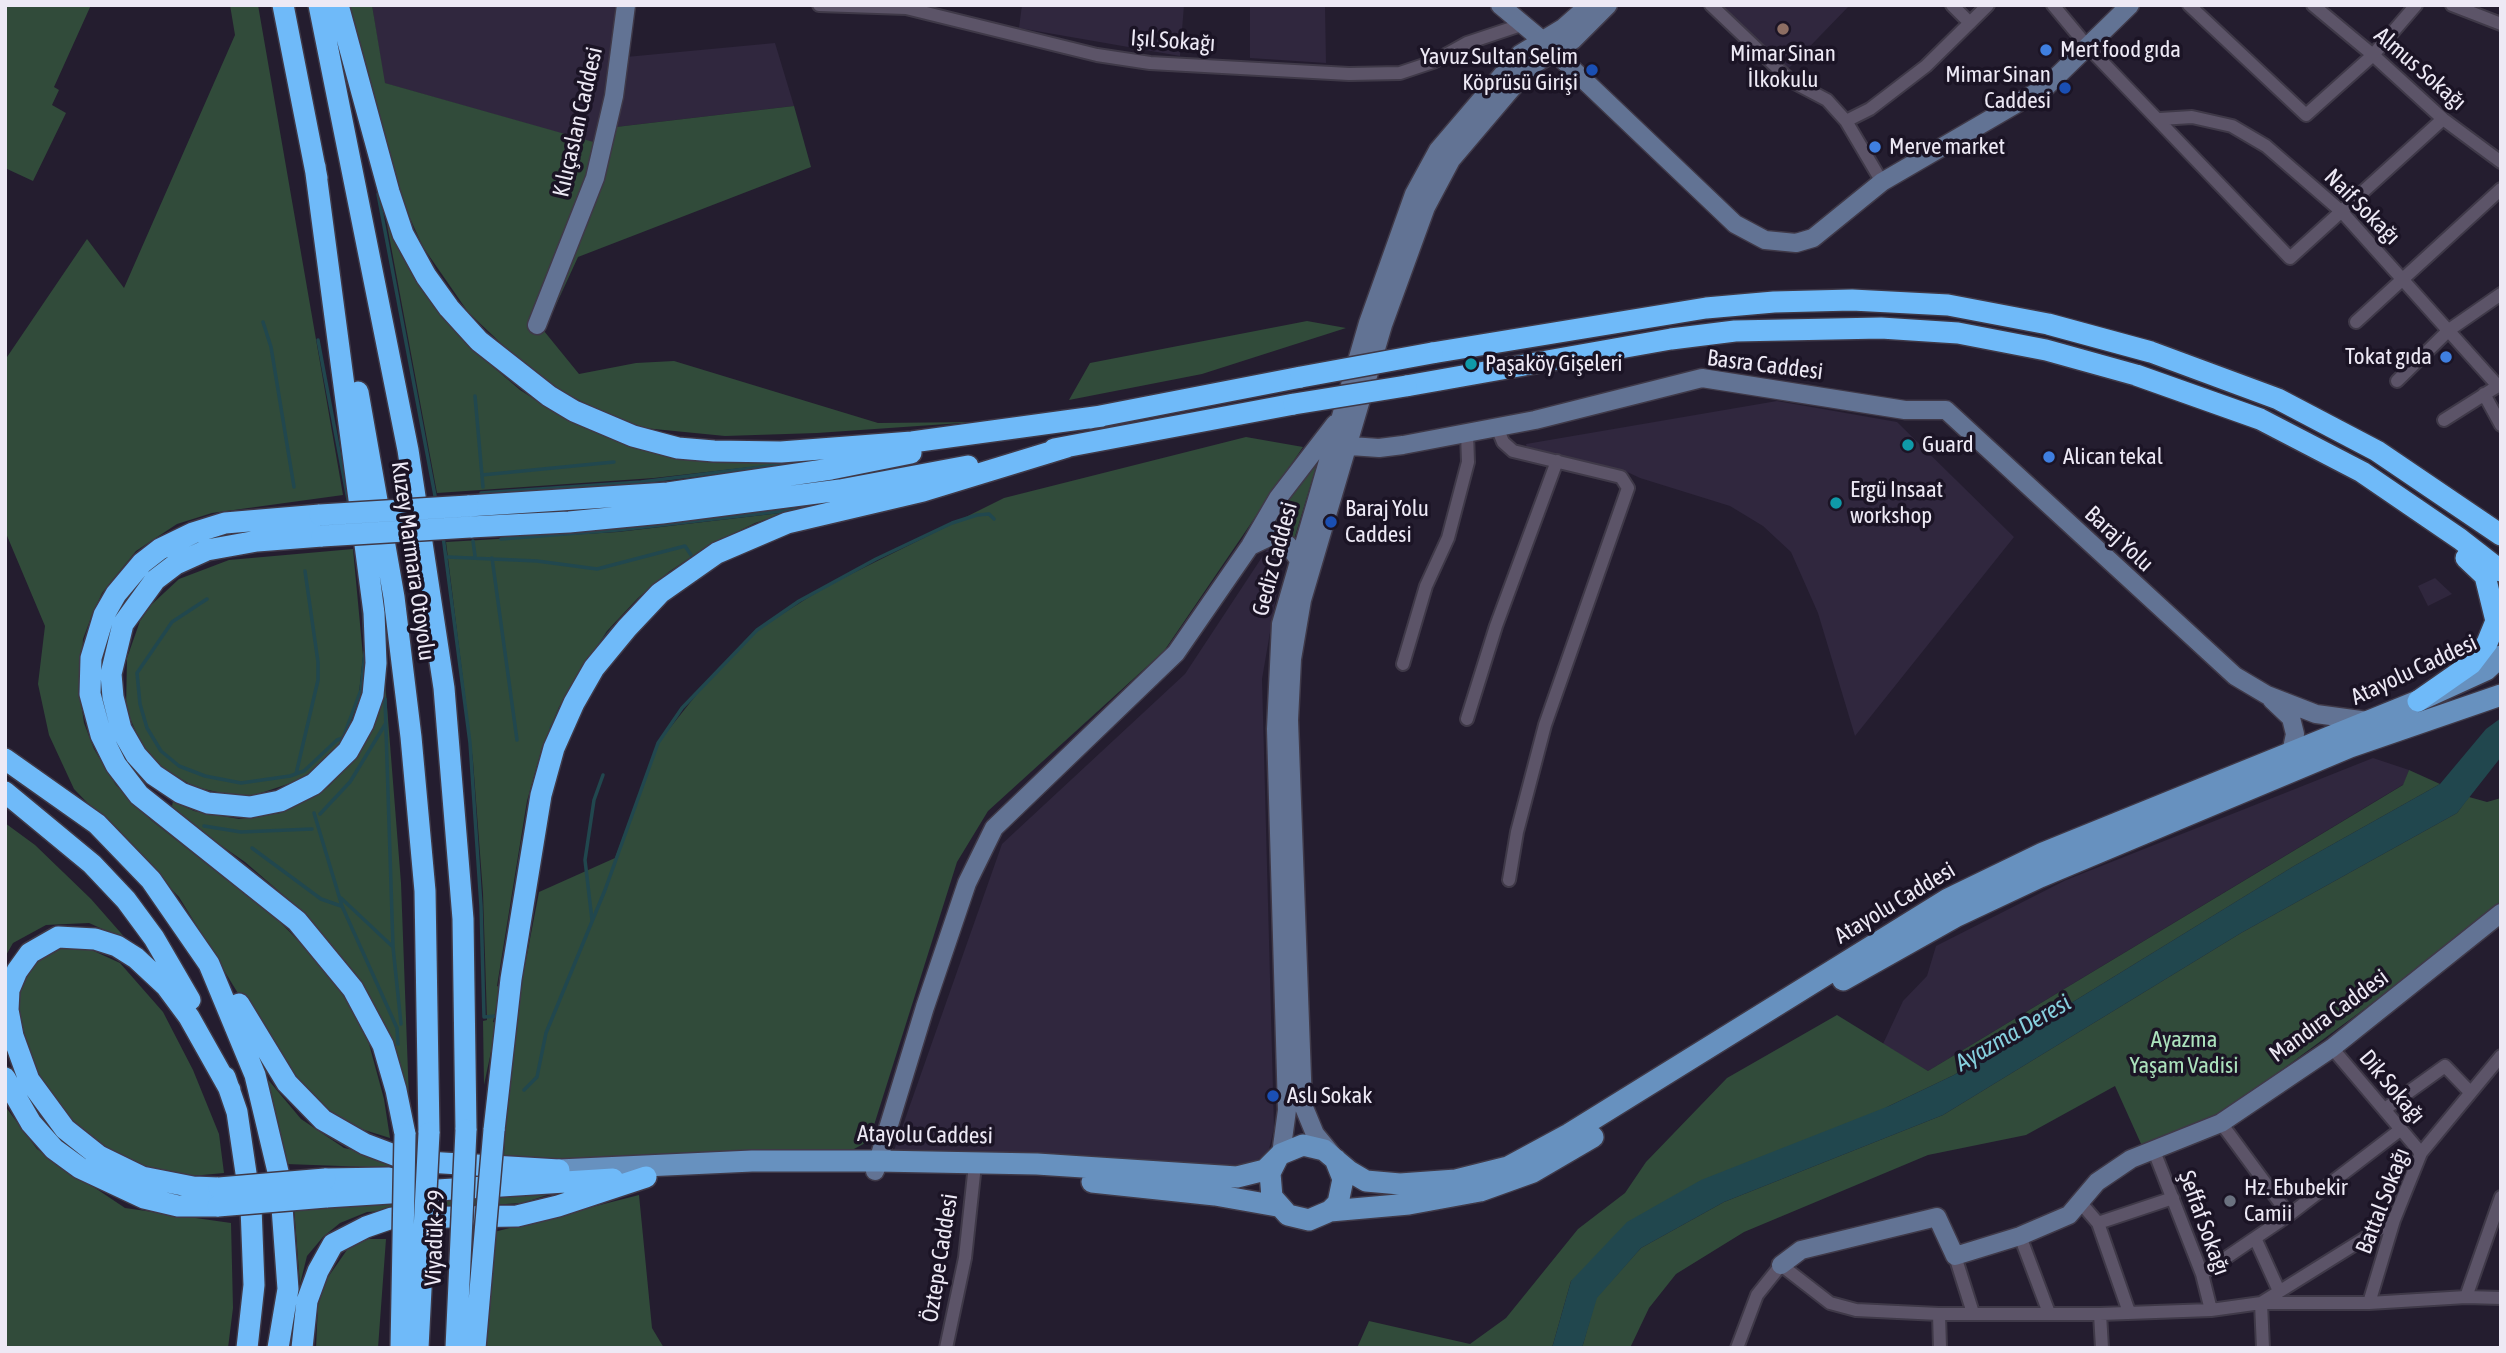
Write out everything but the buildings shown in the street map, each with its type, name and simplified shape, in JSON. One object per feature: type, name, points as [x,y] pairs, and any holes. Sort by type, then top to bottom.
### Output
[{"type":"highway","name":"Kuzey Marmara Otoyolu","points":[[283,5],[372,463],[394,597],[425,891],[429,1133]]},
{"type":"highway","name":"Kuzey Marmara Otoyolu","points":[[320,5],[411,462],[444,688],[463,919],[466,1130]]},
{"type":"highway","points":[[338,5],[389,192],[403,234],[426,276],[449,308],[479,341],[530,383],[574,411],[633,436],[678,448],[781,452],[912,442],[1102,416]]},
{"type":"highway","points":[[314,166],[374,613],[376,663],[373,695],[363,724],[348,751],[332,769],[302,790],[280,801],[250,807],[208,803],[181,793],[154,775],[136,755],[121,729],[113,698],[111,674],[123,624],[155,580],[176,564],[207,550],[257,541],[322,536],[470,527],[569,522],[840,490],[1294,404],[1671,339],[1735,331],[1881,328],[1958,333],[2046,350],[2136,375],[2260,419],[2362,472],[2460,539],[2501,571]]},
{"type":"highway","points":[[401,1348],[405,1134],[383,1045],[353,989],[298,921],[139,795],[116,765],[106,745],[90,694],[91,658],[104,615],[129,576],[160,549],[193,533],[225,523],[320,515],[668,493],[831,469],[1301,377],[1641,317],[1774,302],[1852,300],[1948,305],[2048,324],[2214,373],[2278,398],[2377,451],[2501,535]]},
{"type":"highway","points":[[475,1348],[494,1129],[511,979],[541,795],[554,748],[574,703],[594,668],[660,593],[717,553],[787,523],[923,491],[1067,447]]},
{"type":"highway","points":[[2362,472],[2451,542],[2485,576],[2492,596],[2496,621],[2487,643],[2471,664],[2418,701]]},
{"type":"highway","points":[[5,759],[44,784],[106,834],[151,880],[209,964],[235,996],[261,1045],[287,1083],[323,1120],[365,1144],[410,1161],[559,1170]]},
{"type":"highway","points":[[5,792],[92,864],[126,900],[154,938],[194,1007],[237,1112],[251,1207],[254,1285],[247,1348]]},
{"type":"highway","points":[[218,1197],[193,1187],[142,1177],[99,1156],[65,1129],[30,1080],[13,1036],[8,1000],[17,971],[30,953],[58,937],[95,939],[117,946],[136,958],[166,986],[189,1017],[230,1090]]},
{"type":"highway","points":[[209,964],[255,1075],[280,1180],[288,1289],[278,1348]]},
{"type":"highway","points":[[5,1078],[31,1123],[54,1149],[80,1168],[144,1198],[178,1206],[218,1197],[559,1170]]},
{"type":"highway","name":"Viyadük-29","points":[[456,1348],[466,1130]]},
{"type":"highway","name":"Viyadük-29","points":[[418,1348],[429,1133]]},
{"type":"highway","points":[[326,1188],[646,1177]]},
{"type":"highway","points":[[302,1348],[307,1301],[318,1271],[333,1244],[366,1227],[392,1218],[517,1216],[558,1206],[646,1177]]},
{"type":"main road","name":"Atayolu Caddesi","points":[[646,1177],[770,1169],[1037,1164],[1216,1178],[1254,1175],[1265,1170],[1281,1154],[1303,1145],[1324,1150],[1366,1181],[1400,1184],[1456,1180],[1508,1167],[1581,1127],[1948,899],[2043,853],[2418,701],[2486,670],[2501,656]]},
{"type":"main road","name":"Atayolu Caddesi","points":[[559,1170],[752,1161],[1010,1174],[1215,1195],[1277,1206],[1298,1219],[1320,1217],[1330,1211],[1409,1204],[1480,1191],[1533,1172],[1838,983],[1955,917],[2040,877],[2350,747],[2501,695]]},
{"type":"main road","points":[[1277,1206],[1269,1185],[1270,1173],[1281,1154]]},
{"type":"main road","points":[[1330,1211],[1342,1191],[1343,1179],[1334,1157]]},
{"type":"street","name":"Kılıçaslan Caddesi","points":[[537,324],[595,178],[614,96],[626,5]]},
{"type":"street","name":"Işıl Sokağı","points":[[819,5],[906,8],[1097,55],[1150,63],[1349,74],[1400,73],[1433,62],[1467,43],[1521,25]]},
{"type":"street","points":[[1500,5],[1549,47],[1735,224],[1765,240],[1796,243],[1813,237],[1882,182],[2047,86],[2130,5]]},
{"type":"street","points":[[1549,47],[1573,40],[1608,5]]},
{"type":"street","points":[[1711,5],[1791,81],[1827,100],[1846,121],[1882,182]]},
{"type":"street","points":[[1952,5],[1970,23]]},
{"type":"street","points":[[1846,121],[1870,109],[1926,66],[1989,5]]},
{"type":"street","points":[[2053,5],[2088,47],[2161,119],[2290,258],[2443,119]]},
{"type":"street","points":[[2189,5],[2306,115],[2374,55],[2416,5]]},
{"type":"street","name":"Almus Sokağı","points":[[2313,5],[2374,55],[2443,119],[2497,160]]},
{"type":"street","points":[[2452,5],[2501,24]]},
{"type":"street","points":[[1549,47],[1587,6]]},
{"type":"street","name":"Gediz Caddesi","points":[[1334,1157],[1315,1134],[1303,1105],[1289,720],[1292,659],[1302,600],[1339,446],[1342,416],[1368,323],[1414,194],[1438,150],[1520,54],[1549,47]]},
{"type":"street","name":"Gediz Caddesi","points":[[1281,1154],[1287,1110],[1276,730],[1281,624],[1299,560],[1426,207],[1451,160],[1549,47]]},
{"type":"street","name":"Naif Sokağı","points":[[2161,119],[2192,117],[2232,126],[2266,146],[2342,212],[2499,385]]},
{"type":"street","points":[[2497,160],[2501,145]]},
{"type":"street","points":[[2356,322],[2501,190]]},
{"type":"street","points":[[2397,381],[2449,330],[2501,294]]},
{"type":"street","name":"Basra Caddesi","points":[[1339,446],[1379,448],[1467,433],[1702,378],[1905,410],[1946,410]]},
{"type":"street","points":[[2444,420],[2499,385]]},
{"type":"street","points":[[2484,394],[2501,425]]},
{"type":"street","name":"Baraj Yolu","points":[[1946,410],[2160,610],[2235,676],[2267,695],[2316,714],[2368,721]]},
{"type":"street","points":[[877,1166],[925,1007],[967,883],[994,828],[1176,653],[1250,546],[1278,498],[1342,416]]},
{"type":"street","points":[[1497,427],[1503,442],[1514,452],[1621,477],[1628,488],[1545,725],[1517,832],[1509,880]]},
{"type":"street","points":[[1403,664],[1426,586],[1448,538],[1468,462],[1467,433]]},
{"type":"street","points":[[1467,719],[1496,626],[1556,461]]},
{"type":"street","points":[[1250,546],[1271,536],[1288,545],[1299,560]]},
{"type":"street","name":"Baraj Yolu","points":[[2267,695],[2291,718],[2295,734],[2291,753]]},
{"type":"street","name":"Mandıra Caddesi","points":[[1955,1256],[2020,1236],[2069,1215],[2097,1182],[2131,1158],[2221,1123],[2332,1048],[2501,913]]},
{"type":"street","name":"Dik Sokağı","points":[[2332,1048],[2421,1153]]},
{"type":"street","name":"Battal Sokağı","points":[[2369,1303],[2394,1220],[2421,1153],[2501,1056]]},
{"type":"street","points":[[2385,1109],[2445,1066],[2469,1092]]},
{"type":"street","points":[[2221,1123],[2289,1215]]},
{"type":"street","points":[[2203,1274],[2289,1215],[2400,1130]]},
{"type":"street","name":"Şeffaf Sokağı","points":[[2154,1151],[2203,1274],[2211,1310]]},
{"type":"street","name":"Öztepe Caddesi","points":[[946,1348],[965,1258],[974,1174]]},
{"type":"street","points":[[2466,1297],[2501,1197]]},
{"type":"street","points":[[2098,1223],[2174,1198]]},
{"type":"street","points":[[2080,1202],[2098,1223],[2129,1312]]},
{"type":"street","points":[[1741,1347],[1757,1295],[1781,1265],[1801,1250],[1937,1217],[1955,1256],[1973,1313]]},
{"type":"street","points":[[2261,1304],[2394,1220]]},
{"type":"street","points":[[2020,1236],[2049,1313]]},
{"type":"street","points":[[2255,1238],[2279,1291]]},
{"type":"street","points":[[1781,1265],[1830,1303],[1856,1310],[1939,1314],[2099,1314],[2211,1310],[2261,1304],[2501,1298]]},
{"type":"street","points":[[2261,1304],[2263,1348]]},
{"type":"street","points":[[1939,1314],[1940,1348]]},
{"type":"street","points":[[2099,1314],[2102,1348]]},
{"type":"shaded area","points":[[372,5],[619,5],[598,144],[384,83]]},
{"type":"shaded area","points":[[1022,5],[1184,5],[1180,56],[1019,28]]},
{"type":"shaded area","points":[[1250,5],[1325,5],[1326,63],[1250,58]]},
{"type":"shaded area","points":[[1721,5],[1850,5],[1787,70]]},
{"type":"shaded area","points":[[775,43],[794,106],[616,127],[626,57]]},
{"type":"shaded area","points":[[1777,401],[1897,422],[2014,537],[1855,736],[1818,613],[1791,552],[1763,526],[1730,506],[1640,478],[1623,470],[1527,450],[1526,444]]},
{"type":"shaded area","points":[[1270,545],[1282,563],[1262,679],[1274,1128],[1268,1154],[1234,1172],[891,1159],[1002,844],[1185,674]]},
{"type":"shaded area","points":[[2435,578],[2452,594],[2428,606],[2418,586]]},
{"type":"shaded area","points":[[2501,718],[2501,757],[2457,813],[2241,933],[1943,1115],[1724,1202],[1641,1248],[1597,1298],[1582,1348],[1552,1348],[1571,1281],[1627,1222],[1701,1180],[1889,1106],[1954,1075],[2294,866],[2440,784],[2486,729]]},
{"type":"shaded area","points":[[2373,758],[2409,770],[2404,784],[1928,1071],[1883,1044],[1903,1001],[1927,976],[1936,946],[2066,880]]},
{"type":"green space","points":[[5,5],[91,5],[54,87],[59,90],[52,105],[66,113],[33,181],[5,168]]},
{"type":"green space","points":[[230,5],[258,5],[343,495],[212,513],[177,524],[136,551],[102,593],[92,615],[83,639],[80,695],[84,723],[94,749],[116,785],[151,820],[278,920],[321,964],[348,1001],[368,1040],[384,1099],[390,1138],[345,1124],[304,1089],[274,1052],[179,897],[74,789],[49,735],[38,684],[45,626],[5,531],[5,360],[87,239],[124,288],[235,35]]},
{"type":"green space","points":[[347,5],[372,5],[385,83],[597,143],[613,142],[616,127],[794,106],[811,167],[578,257],[544,331],[579,374],[636,363],[674,361],[878,423],[976,422],[817,433],[725,436],[644,428],[610,416],[559,390],[528,369],[468,312],[423,247],[404,205],[388,157]]},
{"type":"green space","points":[[385,214],[402,250],[477,353],[520,390],[550,409],[627,445],[665,455],[724,463],[786,463],[654,478],[437,493]]},
{"type":"green space","points":[[1307,321],[1346,328],[1202,374],[1069,400],[1090,363]]},
{"type":"green space","points":[[1246,437],[1303,447],[1164,651],[988,811],[957,862],[869,1141],[854,1149],[773,1155],[607,1162],[504,1158],[505,1101],[515,1017],[539,892],[615,858],[658,743],[708,680],[757,630],[825,587],[1004,498]]},
{"type":"green space","points":[[1324,441],[1293,543],[1261,533]]},
{"type":"green space","points":[[789,512],[755,523],[705,548],[670,571],[638,598],[607,631],[559,707],[542,748],[527,801],[497,986],[501,988],[493,1022],[497,1023],[484,1085],[483,1021],[487,1020],[483,893],[473,761],[446,542],[618,532]]},
{"type":"green space","points":[[353,549],[363,656],[359,693],[341,743],[303,779],[255,795],[235,796],[195,787],[162,768],[143,748],[126,709],[127,658],[140,621],[151,605],[179,579],[229,560]]},
{"type":"green space","points":[[385,681],[401,883],[409,1100],[384,1025],[355,973],[303,912],[245,862],[171,811],[173,801],[194,811],[239,819],[280,813],[329,786],[358,754],[371,730]]},
{"type":"green space","name":"Ayazma Yaşam Vadisi","points":[[2409,770],[2440,784],[2294,866],[1954,1075],[1889,1106],[1571,1281],[1552,1348],[1357,1348],[1369,1321],[1470,1344],[1506,1318],[1578,1229],[1625,1193],[1646,1162],[1727,1078],[1837,1015],[1928,1071],[2403,785]]},
{"type":"green space","name":"Ayazma Yaşam Vadisi","points":[[2469,797],[2487,802],[2501,798],[2501,908],[2218,1117],[2142,1146],[2115,1086],[2026,1135],[1928,1155],[1744,1232],[1676,1274],[1649,1308],[1630,1348],[1582,1348],[1596,1298],[1641,1248],[1724,1202],[1943,1115],[2241,933],[2457,813]]},
{"type":"green space","points":[[5,823],[35,845],[91,899],[127,940],[89,923],[46,925],[13,943],[5,957]]},
{"type":"green space","points":[[83,946],[120,963],[163,1012],[193,1070],[219,1134],[224,1173],[181,1177],[133,1171],[93,1150],[46,1099],[25,1054],[16,1003],[26,970],[47,949]]},
{"type":"green space","points":[[260,1070],[301,1119],[344,1148],[450,1170],[286,1164]]},
{"type":"green space","points":[[5,1106],[37,1149],[125,1208],[231,1223],[233,1308],[228,1348],[5,1348]]},
{"type":"green space","points":[[568,1188],[523,1203],[367,1212],[340,1223],[323,1237],[307,1256],[300,1284],[294,1208]]},
{"type":"green space","points":[[639,1195],[652,1328],[664,1348],[486,1348],[494,1232]]},
{"type":"green space","points":[[368,1239],[386,1239],[378,1348],[316,1348],[318,1305],[326,1280],[349,1247]]},
{"type":"waterway","points":[[380,198],[378,194],[436,501]]},
{"type":"waterway","points":[[263,322],[271,347],[294,487]]},
{"type":"waterway","points":[[318,340],[349,505]]},
{"type":"waterway","points":[[475,396],[483,487]]},
{"type":"waterway","points":[[481,493],[641,482],[817,460]]},
{"type":"waterway","points":[[482,475],[614,462]]},
{"type":"waterway","points":[[501,539],[618,530],[800,509]]},
{"type":"waterway","points":[[524,1090],[537,1077],[546,1033],[605,890],[658,743],[682,708],[757,630],[799,601],[876,559],[952,523],[977,515],[989,514],[994,519]]},
{"type":"waterway","points":[[443,536],[470,743],[481,906],[484,1017],[497,1016]]},
{"type":"waterway","points":[[473,541],[475,556]]},
{"type":"waterway","points":[[448,557],[537,561],[597,569],[685,546],[691,555]]},
{"type":"waterway","points":[[492,558],[517,740]]},
{"type":"waterway","points":[[296,774],[318,680],[318,662],[305,571]]},
{"type":"waterway","points":[[207,599],[172,622],[137,673],[140,704],[147,728],[161,751],[179,766],[205,776],[241,783],[290,776],[304,771],[337,740],[343,738],[361,690],[365,652]]},
{"type":"waterway","points":[[363,607],[365,641]]},
{"type":"waterway","points":[[600,644],[613,628]]},
{"type":"waterway","points":[[385,699],[393,947],[401,1024]]},
{"type":"waterway","points":[[551,728],[563,704]]},
{"type":"waterway","points":[[320,814],[350,782],[386,723]]},
{"type":"waterway","points":[[592,920],[585,860],[594,800],[603,775]]},
{"type":"waterway","points":[[314,813],[342,906],[397,1028],[398,1044]]},
{"type":"waterway","points":[[204,826],[241,832],[312,829]]},
{"type":"waterway","points":[[514,899],[523,841]]},
{"type":"waterway","points":[[252,848],[321,899],[341,906]]},
{"type":"waterway","points":[[341,898],[393,947]]},
{"type":"place","name":"Mimar Sinan İlkokulu","points":[[1783,29]]},
{"type":"place","name":"Mert food gıda","points":[[2046,50]]},
{"type":"place","name":"Yavuz Sultan Selim Köprüsü Girişi","points":[[1592,70]]},
{"type":"place","name":"Mimar Sinan Caddesi","points":[[2065,88]]},
{"type":"place","name":"Merve market","points":[[1875,147]]},
{"type":"place","name":"Tokat gıda","points":[[2446,357]]},
{"type":"place","name":"Paşaköy Gişeleri","points":[[1471,364]]},
{"type":"place","name":"Guard","points":[[1908,445]]},
{"type":"place","name":"Alican tekal","points":[[2049,457]]},
{"type":"place","name":"Ergü Insaat workshop","points":[[1836,503]]},
{"type":"place","name":"Baraj Yolu Caddesi","points":[[1331,522]]},
{"type":"place","name":"Aslı Sokak","points":[[1273,1096]]},
{"type":"place","name":"Hz. Ebubekir Camii","points":[[2230,1201]]},
{"type":"water label","name":"Ayazma Deresi","points":[[2013,1033]]}]
